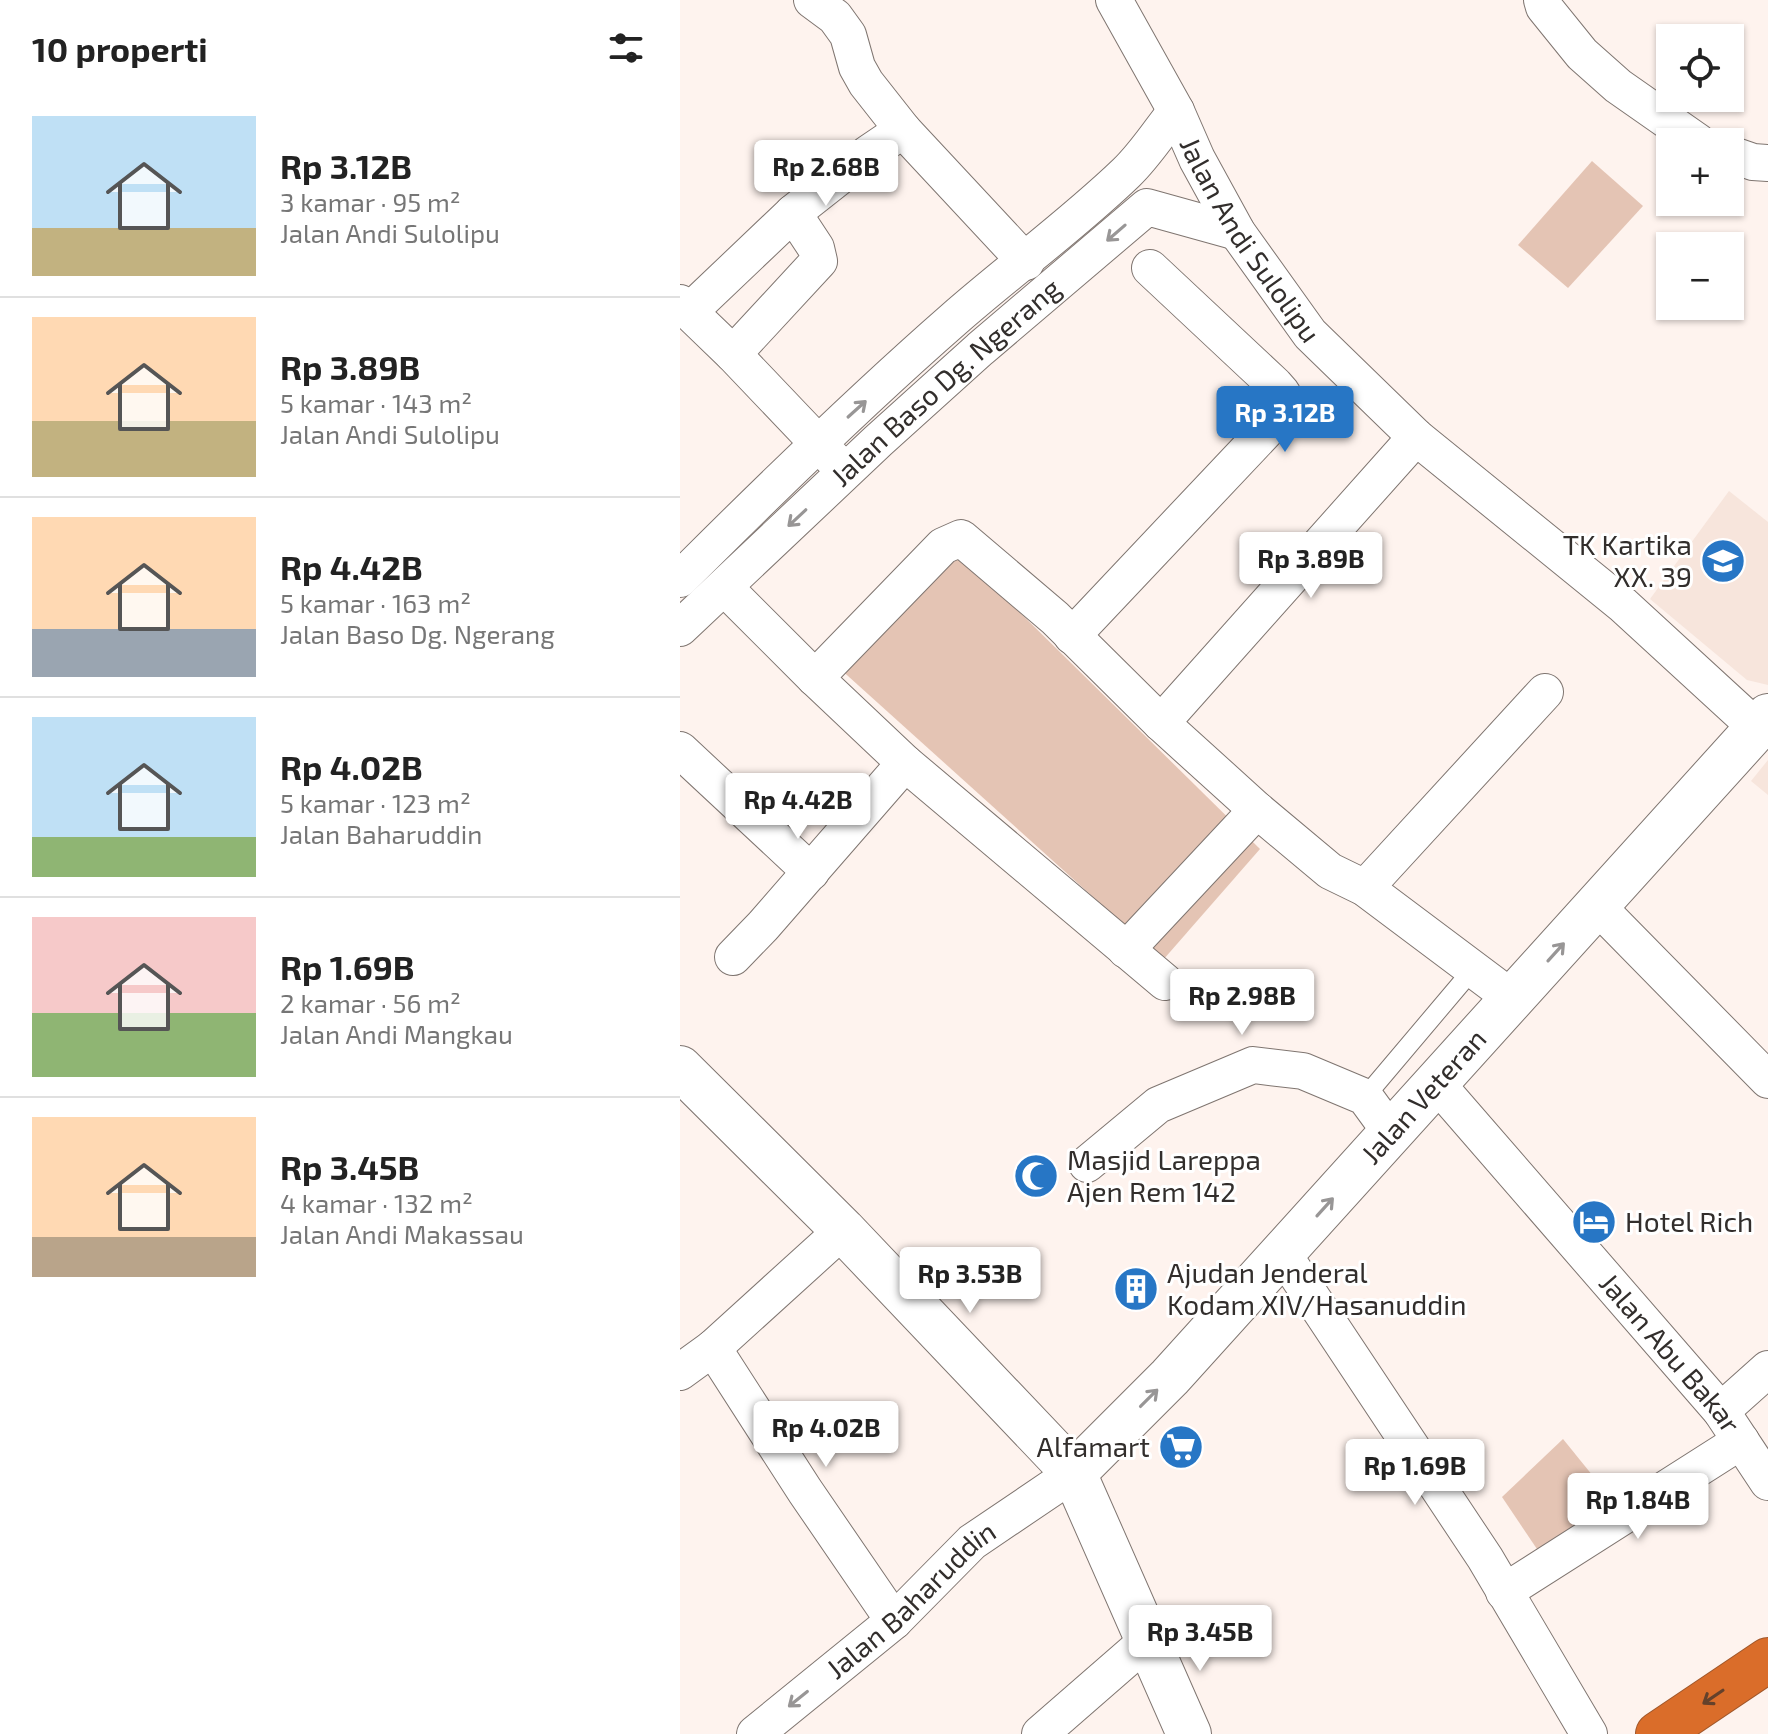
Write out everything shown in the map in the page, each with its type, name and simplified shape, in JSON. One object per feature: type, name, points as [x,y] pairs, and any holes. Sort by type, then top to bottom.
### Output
[{"type":"highway","points":[[1658,1734],[1768,1660]]},
{"type":"street","points":[[812,0],[835,17],[848,35],[857,67],[866,83],[903,130],[1026,262]]},
{"type":"street","name":"Jalan Andi Sulolipu","points":[[1114,0],[1176,111],[1197,159],[1237,232],[1310,334],[1416,437],[1762,722]]},
{"type":"street","points":[[1542,0],[1544,7],[1582,54],[1618,86],[1678,128]]},
{"type":"street","name":"Jalan Baso Dg. Ngerang","points":[[680,579],[817,443],[955,318],[1026,262],[1128,171],[1176,111]]},
{"type":"street","points":[[846,472],[684,307],[793,213],[903,130]]},
{"type":"street","points":[[1744,159],[1768,163]]},
{"type":"street","points":[[1128,171],[1133,191],[1147,207],[1237,232]]},
{"type":"street","name":"Jalan Baso Dg. Ngerang","points":[[680,628],[980,349],[1147,207]]},
{"type":"street","points":[[733,354],[819,261],[816,248],[793,213]]},
{"type":"street","points":[[1072,636],[1275,421],[1284,406],[1282,393],[1275,385],[1150,268]]},
{"type":"street","points":[[955,318],[980,349]]},
{"type":"street","points":[[1161,723],[1416,437]]},
{"type":"street","points":[[815,678],[943,546],[961,538],[1072,636],[1257,810],[1330,871],[1365,888],[1513,999]]},
{"type":"street","points":[[724,587],[905,763],[1165,982]]},
{"type":"street","points":[[1365,888],[1545,692]]},
{"type":"street","name":"Jalan Veteran","points":[[1074,1473],[1170,1377],[1283,1254],[1762,722]]},
{"type":"street","points":[[680,750],[811,872]]},
{"type":"street","points":[[733,957],[905,763]]},
{"type":"street","points":[[1126,950],[1257,810]]},
{"type":"street","points":[[1597,906],[1768,1080]]},
{"type":"street","points":[[1087,1164],[1158,1105],[1253,1065],[1303,1071],[1365,1097],[1392,1134]]},
{"type":"street","points":[[684,1080],[843,1230],[1074,1473],[1189,1734]]},
{"type":"street","name":"Jalan Abu Bakar","points":[[1437,1084],[1721,1411],[1768,1482]]},
{"type":"street","points":[[680,1372],[713,1348],[843,1230]]},
{"type":"street","points":[[1283,1254],[1485,1558],[1589,1734]]},
{"type":"street","points":[[713,1348],[894,1621]]},
{"type":"street","points":[[1721,1411],[1768,1369]]},
{"type":"street","points":[[1504,1592],[1741,1441]]},
{"type":"street","name":"Jalan Baharuddin","points":[[755,1734],[894,1621],[972,1542],[1074,1473]]},
{"type":"street","points":[[1040,1734],[1148,1640]]},
{"type":"lane","points":[[1365,1097],[1463,981]]},
{"type":"shaded area","points":[[1592,161],[1643,206],[1568,288],[1518,245]]},
{"type":"shaded area","name":"TK Kartika XX. 39","points":[[1729,491],[1768,522],[1768,685],[1747,680],[1650,599]]},
{"type":"shaded area","points":[[944,538],[1260,849],[1163,960],[838,667]]},
{"type":"shaded area","points":[[1768,760],[1768,795],[1751,781]]},
{"type":"shaded area","points":[[1563,1439],[1610,1497],[1586,1535],[1541,1555],[1502,1497]]},
{"type":"place","name":"TK Kartika XX. 39","points":[[1723,561]]},
{"type":"place","name":"Masjid Lareppa Ajen Rem 142","points":[[1036,1176]]},
{"type":"place","name":"Hotel Rich","points":[[1594,1222]]},
{"type":"place","name":"Ajudan Jenderal Kodam XIV/Hasanuddin","points":[[1136,1289]]},
{"type":"place","name":"Alfamart","points":[[1181,1447]]}]
